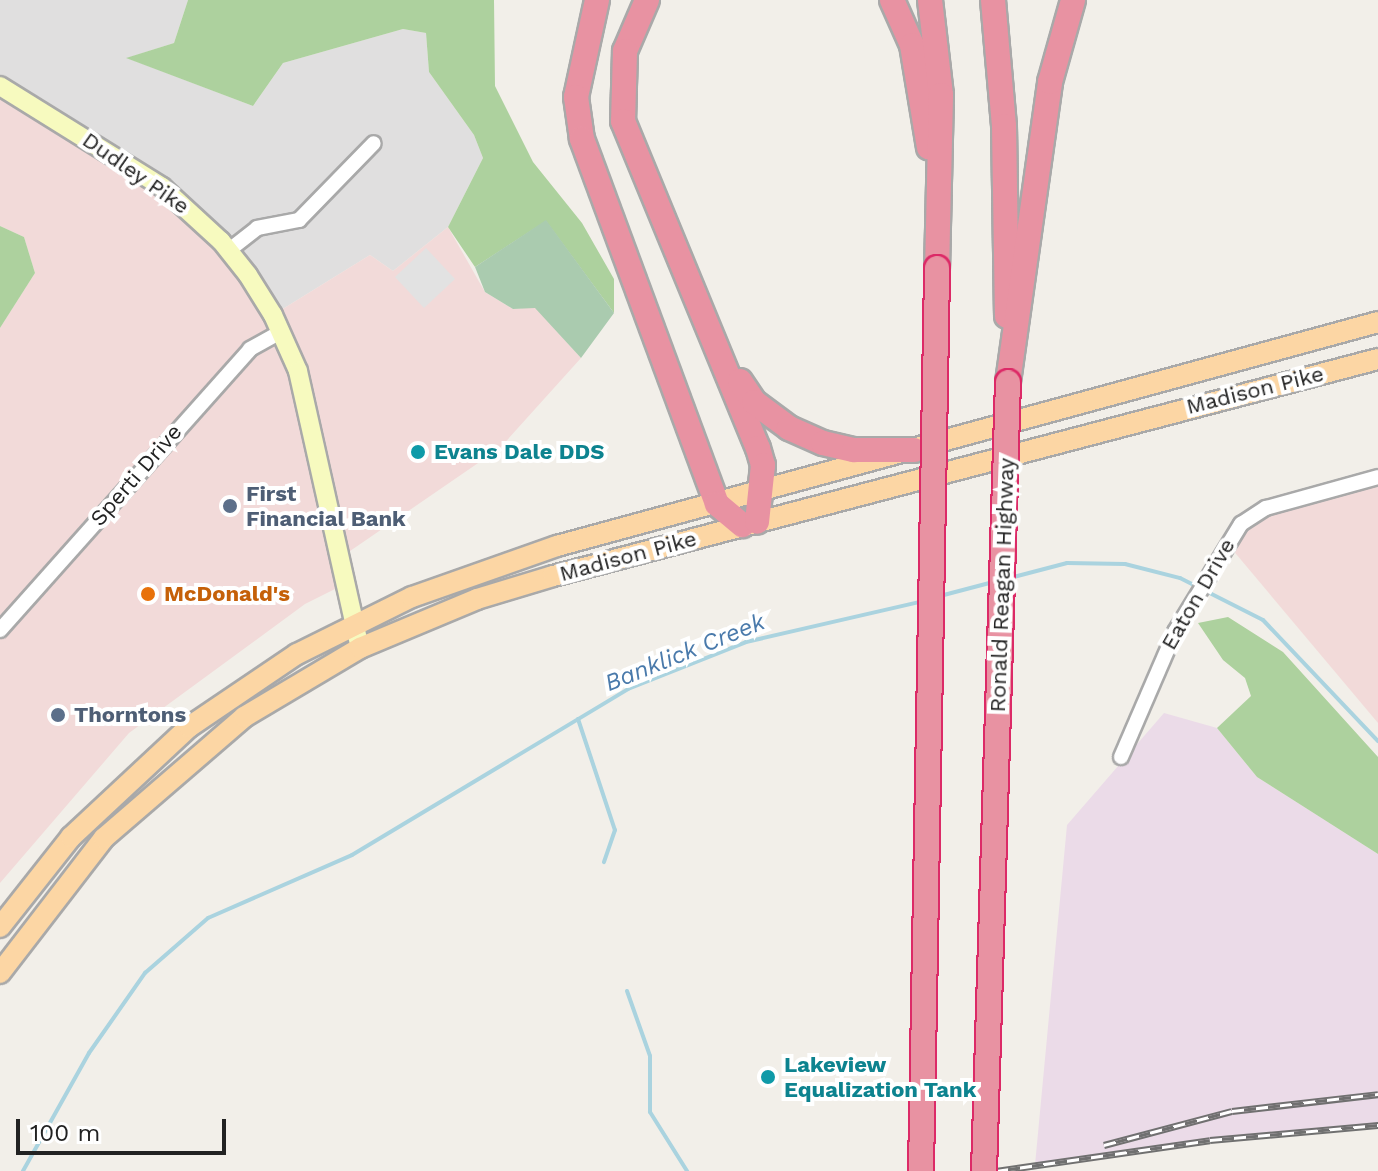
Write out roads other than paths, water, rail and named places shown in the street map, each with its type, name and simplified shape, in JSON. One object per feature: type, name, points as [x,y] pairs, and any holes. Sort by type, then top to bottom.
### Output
[{"type":"highway","points":[[597,0],[576,97],[582,139],[717,504],[750,524],[763,465],[758,448],[623,121],[625,51],[647,0]]},
{"type":"highway","points":[[892,0],[912,45],[939,200]]},
{"type":"highway","points":[[921,1171],[941,95],[930,0]]},
{"type":"highway","name":"Ronald Reagan Highway","points":[[984,1171],[1008,382],[1004,126],[993,0]]},
{"type":"highway","points":[[1008,382],[1050,82],[1073,0]]},
{"type":"highway","points":[[716,347],[754,402],[789,428],[854,450],[914,450]]},
{"type":"main road","name":"Madison Pike","points":[[0,927],[71,837],[189,727],[273,669],[353,623],[510,560],[1378,322]]},
{"type":"main road","name":"Madison Pike","points":[[1,972],[104,838],[244,717],[360,648],[477,599],[1378,359]]},
{"type":"main road","points":[[1,972],[40,902],[73,859],[71,837]]},
{"type":"street","name":"Dudley Pike","points":[[0,86],[162,187],[228,251],[281,332],[309,412],[360,648]]},
{"type":"street","points":[[228,251],[257,228],[299,220],[374,143]]},
{"type":"street","name":"Sperti Drive","points":[[0,630],[250,349],[281,332]]},
{"type":"street","name":"Eaton Drive","points":[[1121,757],[1175,632],[1226,542],[1253,514],[1266,508],[1378,477]]},
{"type":"waterway","name":"Banklick Creek","points":[[1010,578],[1067,563],[1125,564],[1180,578],[1263,620],[1378,741]]},
{"type":"waterway","name":"Banklick Creek","points":[[940,596],[993,582]]},
{"type":"waterway","name":"Banklick Creek","points":[[23,1171],[89,1053],[145,973],[208,918],[352,855],[628,689],[746,642],[924,601]]},
{"type":"waterway","points":[[578,719],[615,830],[604,862]]},
{"type":"waterway","points":[[627,991],[650,1056],[650,1112],[687,1171]]},
{"type":"railway","points":[[1104,1145],[1232,1111],[1378,1094]]},
{"type":"railway","points":[[996,1171],[1210,1140],[1378,1125]]},
{"type":"place","name":"Evans Dale DDS","points":[[418,452]]},
{"type":"place","name":"First Financial Bank","points":[[230,506]]},
{"type":"place","name":"McDonald's","points":[[148,594]]},
{"type":"place","name":"Thorntons","points":[[58,715]]},
{"type":"place","name":"Lakeview Equalization Tank","points":[[768,1077]]}]
